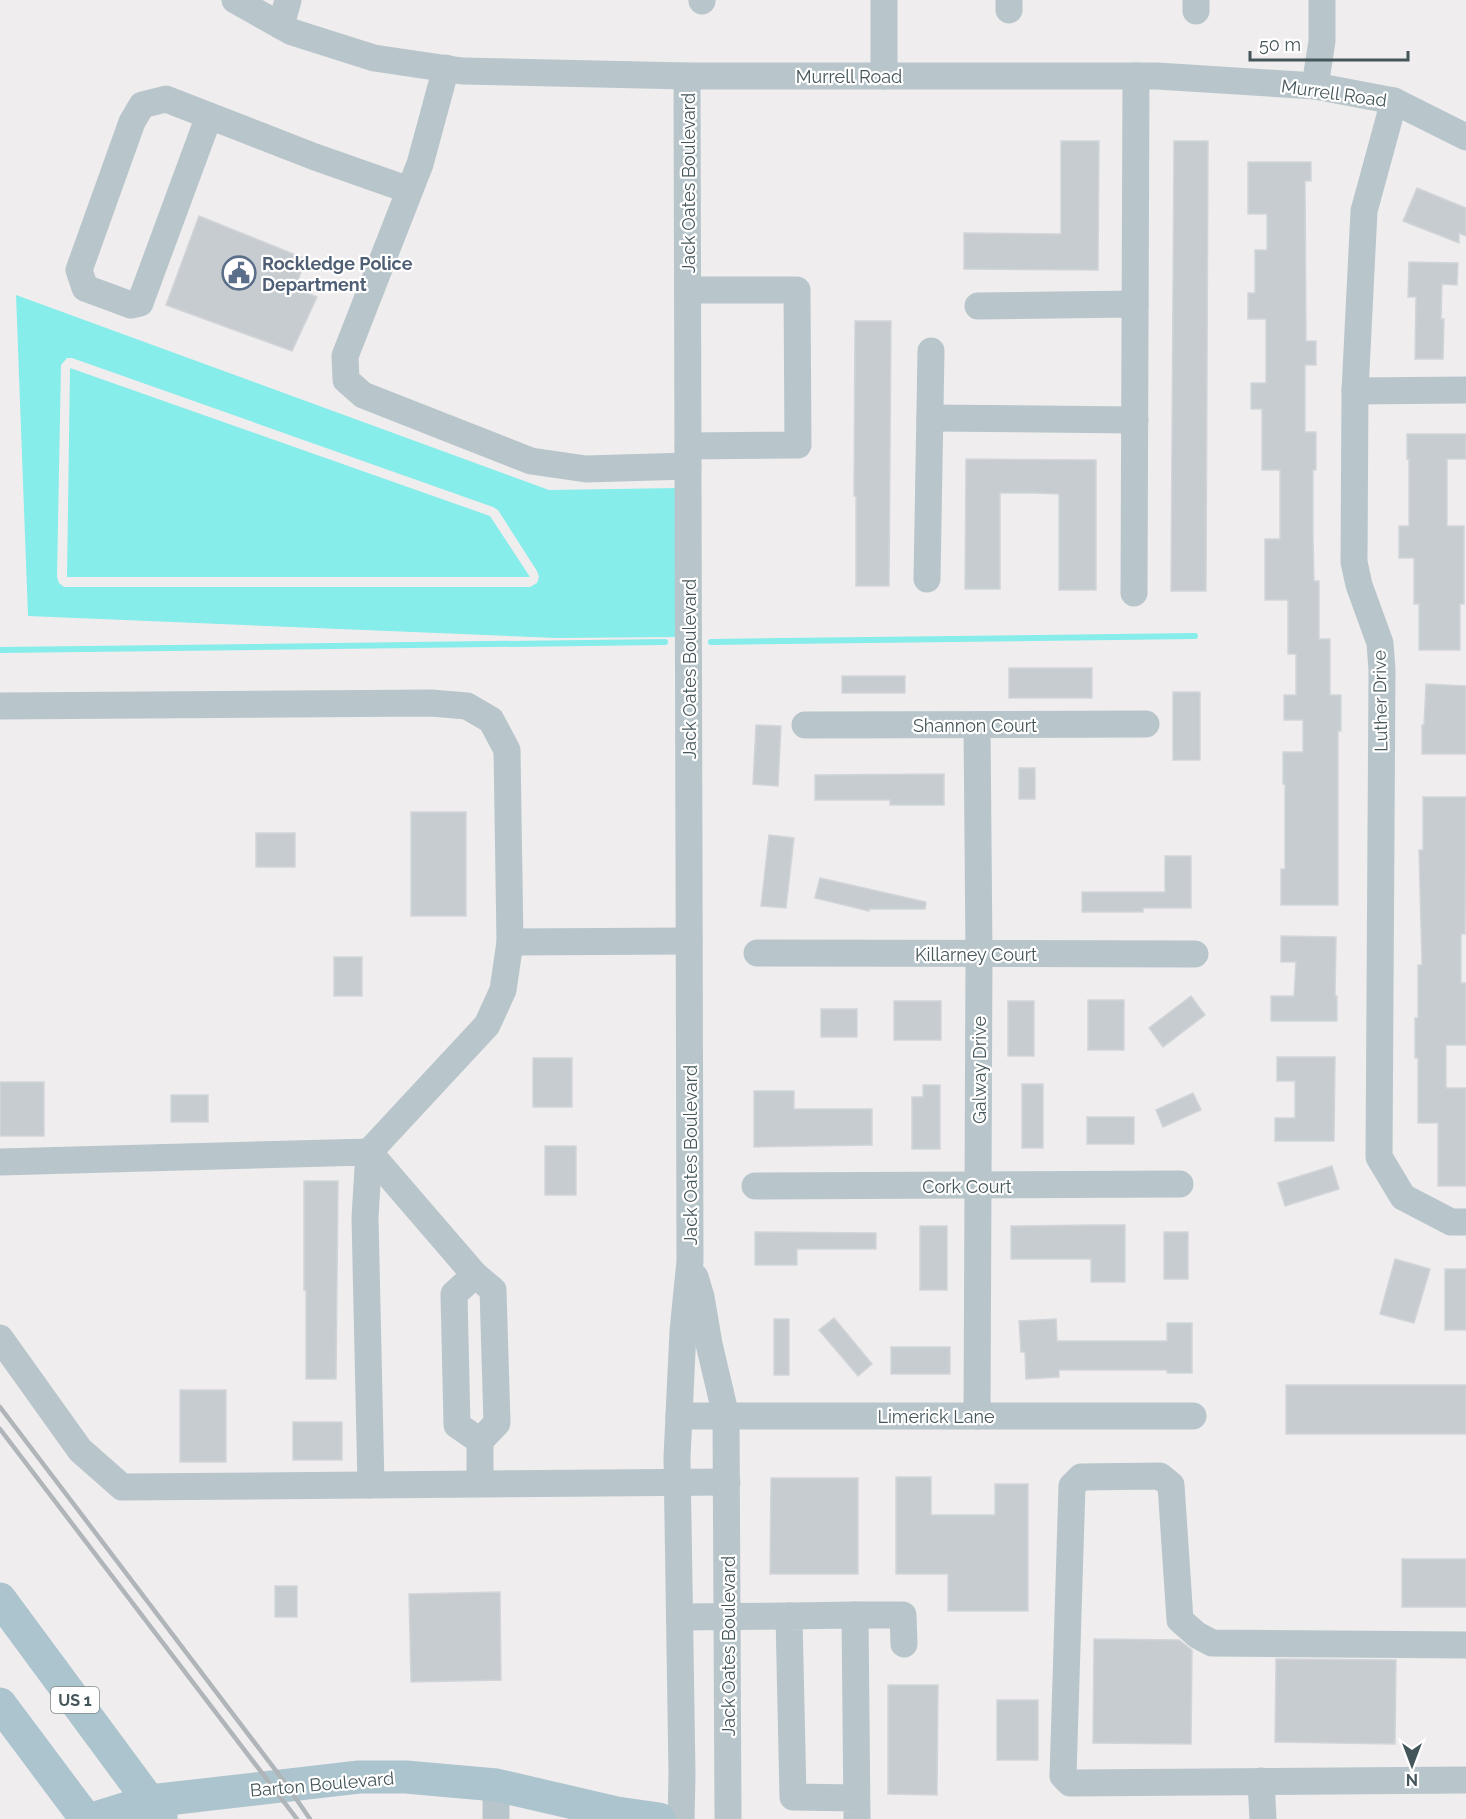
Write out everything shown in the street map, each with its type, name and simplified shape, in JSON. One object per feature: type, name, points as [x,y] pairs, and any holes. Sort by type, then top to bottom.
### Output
[{"type":"main road","name":"US 1","points":[[0,1599],[157,1810]]},
{"type":"main road","points":[[0,1704],[86,1819]]},
{"type":"main road","name":"Barton Boulevard","points":[[93,1819],[359,1777],[406,1777],[496,1785],[617,1813],[660,1819]]},
{"type":"street","name":"Murrell Road","points":[[235,0],[292,32],[374,58],[462,71],[687,76],[1136,76],[1315,86],[1394,101],[1466,137]]},
{"type":"street","points":[[281,26],[288,0]]},
{"type":"street","points":[[884,0],[884,76]]},
{"type":"street","points":[[1315,86],[1322,41],[1322,0]]},
{"type":"street","points":[[446,68],[420,164],[345,356],[346,380],[363,395],[531,461],[586,469],[798,445],[797,290],[688,290]]},
{"type":"street","name":"Jack Oates Boulevard","points":[[681,1819],[679,1416],[683,1331],[690,1261],[687,76]]},
{"type":"street","points":[[1134,593],[1136,76]]},
{"type":"street","points":[[209,116],[140,303],[131,305],[85,288],[79,270],[132,122],[142,105],[166,99],[315,157],[410,190]]},
{"type":"street","name":"Luther Drive","points":[[1394,101],[1364,211],[1354,391],[1354,562],[1359,585],[1380,643],[1382,670],[1379,1157],[1403,1197],[1451,1222],[1466,1222]]},
{"type":"street","points":[[978,306],[1135,304]]},
{"type":"street","points":[[927,579],[931,351]]},
{"type":"street","points":[[1354,391],[1466,390]]},
{"type":"street","points":[[930,418],[1135,420]]},
{"type":"street","points":[[0,706],[431,703],[467,706],[491,720],[507,750],[510,942],[503,990],[487,1025],[369,1152],[365,1218],[371,1485]]},
{"type":"street","name":"Shannon Court","points":[[804,725],[1146,724]]},
{"type":"street","name":"Galway Drive","points":[[977,725],[979,954],[977,1416]]},
{"type":"street","points":[[510,942],[689,941]]},
{"type":"street","name":"Killarney Court","points":[[757,953],[1195,954]]},
{"type":"street","points":[[0,1162],[369,1152]]},
{"type":"street","points":[[369,1152],[475,1275],[493,1290],[497,1423],[480,1441],[480,1483]]},
{"type":"street","name":"Cork Court","points":[[755,1186],[1180,1184]]},
{"type":"street","name":"Jack Oates Boulevard","points":[[690,1261],[701,1297],[709,1344],[726,1416],[728,1819]]},
{"type":"street","points":[[475,1275],[454,1294],[457,1425],[480,1441]]},
{"type":"street","points":[[0,1338],[80,1450],[122,1487],[727,1482]]},
{"type":"street","name":"Limerick Lane","points":[[679,1416],[1193,1416]]},
{"type":"street","points":[[1466,1645],[1212,1643],[1197,1635],[1180,1620],[1171,1485],[1160,1476],[1081,1477],[1072,1486],[1063,1776],[1070,1783],[1466,1780]]},
{"type":"street","points":[[789,1616],[793,1797],[856,1808],[855,1616]]},
{"type":"street","points":[[680,1617],[903,1616],[904,1644]]},
{"type":"street","points":[[1261,1781],[1263,1819]]},
{"type":"street","points":[[496,1785],[496,1819]]},
{"type":"water","points":[[16,295],[549,490],[678,488],[678,637],[557,638],[28,616]],"holes":[[[67,358],[493,507],[498,510],[537,571],[539,577],[537,583],[530,587],[64,587],[59,583],[57,577],[61,365]]]},
{"type":"water","points":[[70,368],[490,516],[530,577],[67,577]]},
{"type":"building","points":[[1061,141],[1099,141],[1098,270],[964,269],[964,233],[1061,234]]},
{"type":"building","points":[[1174,141],[1208,141],[1206,591],[1171,591]]},
{"type":"building","points":[[1248,162],[1311,162],[1311,181],[1305,181],[1306,341],[1316,341],[1316,365],[1305,365],[1305,432],[1316,432],[1316,470],[1313,470],[1313,539],[1314,581],[1319,581],[1319,639],[1330,639],[1330,695],[1341,695],[1341,731],[1338,731],[1338,905],[1281,905],[1281,869],[1285,869],[1283,752],[1303,752],[1303,720],[1284,720],[1284,695],[1296,695],[1296,654],[1288,654],[1288,600],[1265,600],[1265,539],[1280,539],[1280,470],[1262,470],[1262,409],[1251,409],[1251,383],[1266,383],[1266,319],[1248,319],[1248,293],[1255,293],[1255,250],[1267,250],[1267,214],[1248,214]]},
{"type":"building","points":[[1417,188],[1466,208],[1466,236],[1459,233],[1459,243],[1403,221]]},
{"type":"building","name":"Rockledge Police Department","points":[[199,216],[306,259],[295,288],[317,297],[292,351],[166,305]]},
{"type":"building","points":[[1409,262],[1458,263],[1457,285],[1442,284],[1443,359],[1415,359],[1416,297],[1408,297]]},
{"type":"building","points":[[855,321],[891,321],[889,586],[856,586]]},
{"type":"building","points":[[1407,434],[1466,434],[1466,459],[1447,459],[1447,526],[1464,526],[1464,604],[1460,604],[1460,650],[1419,650],[1419,604],[1414,604],[1414,558],[1399,558],[1399,526],[1409,526]]},
{"type":"building","points":[[966,459],[1096,460],[1096,590],[1059,590],[1059,494],[1034,493],[1000,493],[1000,589],[965,589]]},
{"type":"building","points":[[1009,668],[1092,668],[1092,698],[1009,698]]},
{"type":"building","points":[[842,676],[905,676],[905,693],[842,693]]},
{"type":"building","points":[[1426,684],[1466,686],[1466,754],[1422,754]]},
{"type":"building","points":[[1173,692],[1200,692],[1200,760],[1173,760]]},
{"type":"building","points":[[756,725],[781,726],[778,786],[753,784]]},
{"type":"building","points":[[1019,768],[1035,768],[1035,799],[1019,799]]},
{"type":"building","points":[[944,774],[944,805],[890,805],[890,800],[815,800],[815,775]]},
{"type":"building","points":[[1423,797],[1466,797],[1465,934],[1461,934],[1461,983],[1466,983],[1466,1045],[1446,1045],[1446,1088],[1466,1088],[1466,1186],[1438,1186],[1438,1123],[1418,1123],[1418,1058],[1415,1058],[1415,1018],[1418,1018],[1418,965],[1422,965],[1419,850],[1423,850]]},
{"type":"building","points":[[411,812],[466,812],[466,916],[411,916]]},
{"type":"building","points":[[256,833],[295,833],[295,867],[256,867]]},
{"type":"building","points":[[769,835],[794,838],[786,908],[761,906]]},
{"type":"building","points":[[1165,856],[1191,856],[1191,908],[1143,908],[1143,912],[1082,912],[1082,892],[1165,892]]},
{"type":"building","points":[[820,878],[926,902],[925,909],[869,909],[869,911],[815,898]]},
{"type":"building","points":[[1281,936],[1336,937],[1337,1021],[1271,1021],[1271,996],[1294,996],[1296,962],[1281,962]]},
{"type":"building","points":[[334,957],[362,957],[362,996],[334,996]]},
{"type":"building","points":[[1191,996],[1205,1015],[1163,1047],[1149,1028]]},
{"type":"building","points":[[1088,1000],[1124,1000],[1124,1050],[1088,1050]]},
{"type":"building","points":[[894,1001],[941,1001],[941,1040],[894,1040]]},
{"type":"building","points":[[1008,1001],[1034,1001],[1034,1056],[1008,1056]]},
{"type":"building","points":[[821,1009],[857,1009],[857,1037],[821,1037]]},
{"type":"building","points":[[1277,1057],[1335,1057],[1334,1141],[1275,1141],[1275,1118],[1295,1118],[1295,1081],[1277,1081]]},
{"type":"building","points":[[533,1058],[572,1058],[572,1107],[533,1107]]},
{"type":"building","points":[[0,1082],[44,1082],[44,1136],[0,1136]]},
{"type":"building","points":[[1022,1084],[1043,1084],[1043,1148],[1022,1148]]},
{"type":"building","points":[[923,1085],[940,1085],[940,1149],[912,1149],[912,1097],[923,1097]]},
{"type":"building","points":[[754,1091],[794,1091],[794,1109],[872,1109],[872,1145],[754,1147]]},
{"type":"building","points":[[1193,1093],[1201,1110],[1163,1127],[1156,1110]]},
{"type":"building","points":[[171,1095],[208,1095],[208,1122],[171,1122]]},
{"type":"building","points":[[1087,1117],[1134,1117],[1134,1144],[1087,1144]]},
{"type":"building","points":[[545,1146],[576,1146],[576,1195],[545,1195]]},
{"type":"building","points":[[1332,1166],[1339,1189],[1285,1206],[1278,1183]]},
{"type":"building","points":[[304,1181],[338,1181],[336,1379],[306,1379]]},
{"type":"building","points":[[1125,1225],[1125,1282],[1091,1282],[1091,1259],[1011,1259],[1011,1226]]},
{"type":"building","points":[[920,1226],[947,1226],[947,1290],[920,1290]]},
{"type":"building","points":[[755,1232],[876,1233],[876,1249],[797,1249],[797,1265],[755,1265]]},
{"type":"building","points":[[1164,1232],[1188,1232],[1188,1279],[1164,1279]]},
{"type":"building","points":[[1395,1259],[1430,1269],[1414,1323],[1380,1314]]},
{"type":"building","points":[[1445,1269],[1466,1269],[1466,1330],[1445,1330]]},
{"type":"building","points":[[834,1318],[872,1364],[858,1376],[819,1330]]},
{"type":"building","points":[[774,1319],[789,1319],[789,1375],[774,1375]]},
{"type":"building","points":[[1056,1319],[1057,1341],[1167,1341],[1167,1323],[1192,1323],[1192,1373],[1167,1373],[1167,1370],[1059,1370],[1059,1377],[1026,1379],[1025,1352],[1021,1352],[1019,1321]]},
{"type":"building","points":[[891,1347],[950,1347],[950,1374],[891,1374]]},
{"type":"building","points":[[1286,1385],[1466,1385],[1466,1434],[1286,1434]]},
{"type":"building","points":[[180,1390],[226,1390],[226,1462],[180,1462]]},
{"type":"building","points":[[293,1422],[342,1422],[342,1460],[293,1460]]},
{"type":"building","points":[[896,1477],[931,1477],[931,1515],[995,1515],[995,1484],[1028,1484],[1028,1611],[948,1611],[948,1574],[896,1574]]},
{"type":"building","points":[[771,1478],[858,1478],[858,1574],[770,1574]]},
{"type":"building","points":[[1402,1559],[1466,1559],[1466,1607],[1402,1607]]},
{"type":"building","points":[[275,1586],[297,1586],[297,1617],[275,1617]]},
{"type":"building","points":[[500,1592],[501,1680],[411,1682],[409,1594]]},
{"type":"building","points":[[1094,1639],[1179,1640],[1192,1650],[1191,1744],[1093,1743]]},
{"type":"building","points":[[1276,1659],[1396,1660],[1395,1744],[1275,1742]]},
{"type":"building","points":[[888,1685],[938,1685],[937,1795],[888,1794]]},
{"type":"building","points":[[997,1700],[1038,1700],[1038,1760],[997,1760]]},
{"type":"waterway","points":[[711,642],[1195,636]]},
{"type":"waterway","points":[[0,650],[665,642]]},
{"type":"railway","points":[[0,1407],[286,1784],[310,1819]]},
{"type":"railway","points":[[0,1429],[297,1819]]},
{"type":"place","name":"Rockledge Police Department","points":[[239,273]]}]
